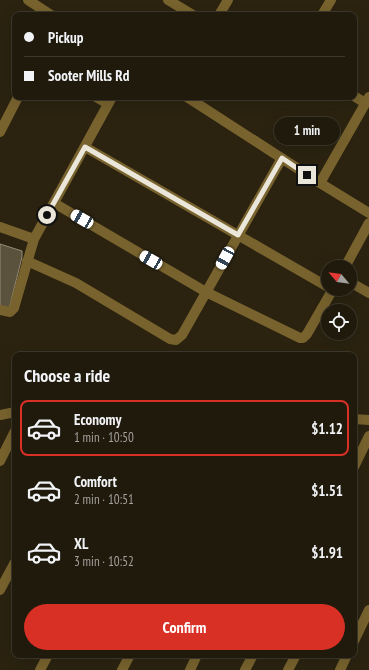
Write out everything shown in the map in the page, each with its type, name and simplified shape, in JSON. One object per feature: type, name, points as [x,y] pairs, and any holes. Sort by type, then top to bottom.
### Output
[{"type":"street","points":[[28,0],[47,12]]},
{"type":"street","points":[[168,0],[188,12]]},
{"type":"street","points":[[222,12],[228,0]]},
{"type":"street","points":[[324,12],[331,0]]},
{"type":"street","points":[[320,183],[367,100],[357,97]]},
{"type":"street","points":[[0,132],[16,100]]},
{"type":"street","points":[[0,310],[10,312],[14,308],[34,239],[110,100]]},
{"type":"street","points":[[192,100],[369,213]]},
{"type":"street","points":[[85,147],[321,283]]},
{"type":"street","points":[[27,261],[76,283],[170,339],[176,340],[182,335],[282,158]]},
{"type":"street","points":[[54,203],[206,292],[300,338],[303,338],[328,296]]},
{"type":"street","points":[[349,260],[369,223]]},
{"type":"street","points":[[0,227],[34,239]]},
{"type":"street","points":[[357,286],[369,293]]},
{"type":"street","points":[[0,415],[12,413]]},
{"type":"street","points":[[357,419],[369,420]]},
{"type":"street","points":[[357,461],[369,436]]},
{"type":"street","points":[[0,461],[12,437]]},
{"type":"street","points":[[0,590],[12,568]]},
{"type":"street","points":[[357,629],[369,610]]},
{"type":"street","points":[[40,670],[46,658]]},
{"type":"street","points":[[122,670],[128,658]]},
{"type":"street","points":[[190,670],[196,658]]},
{"type":"street","points":[[245,670],[251,658]]},
{"type":"street","points":[[288,670],[294,658]]},
{"type":"street","points":[[340,670],[346,658]]},
{"type":"building","points":[[0,244],[22,251],[22,257],[9,309],[0,307]]},
{"type":"route","points":[[47,215],[85,147],[238,235],[282,158],[307,175]]}]
